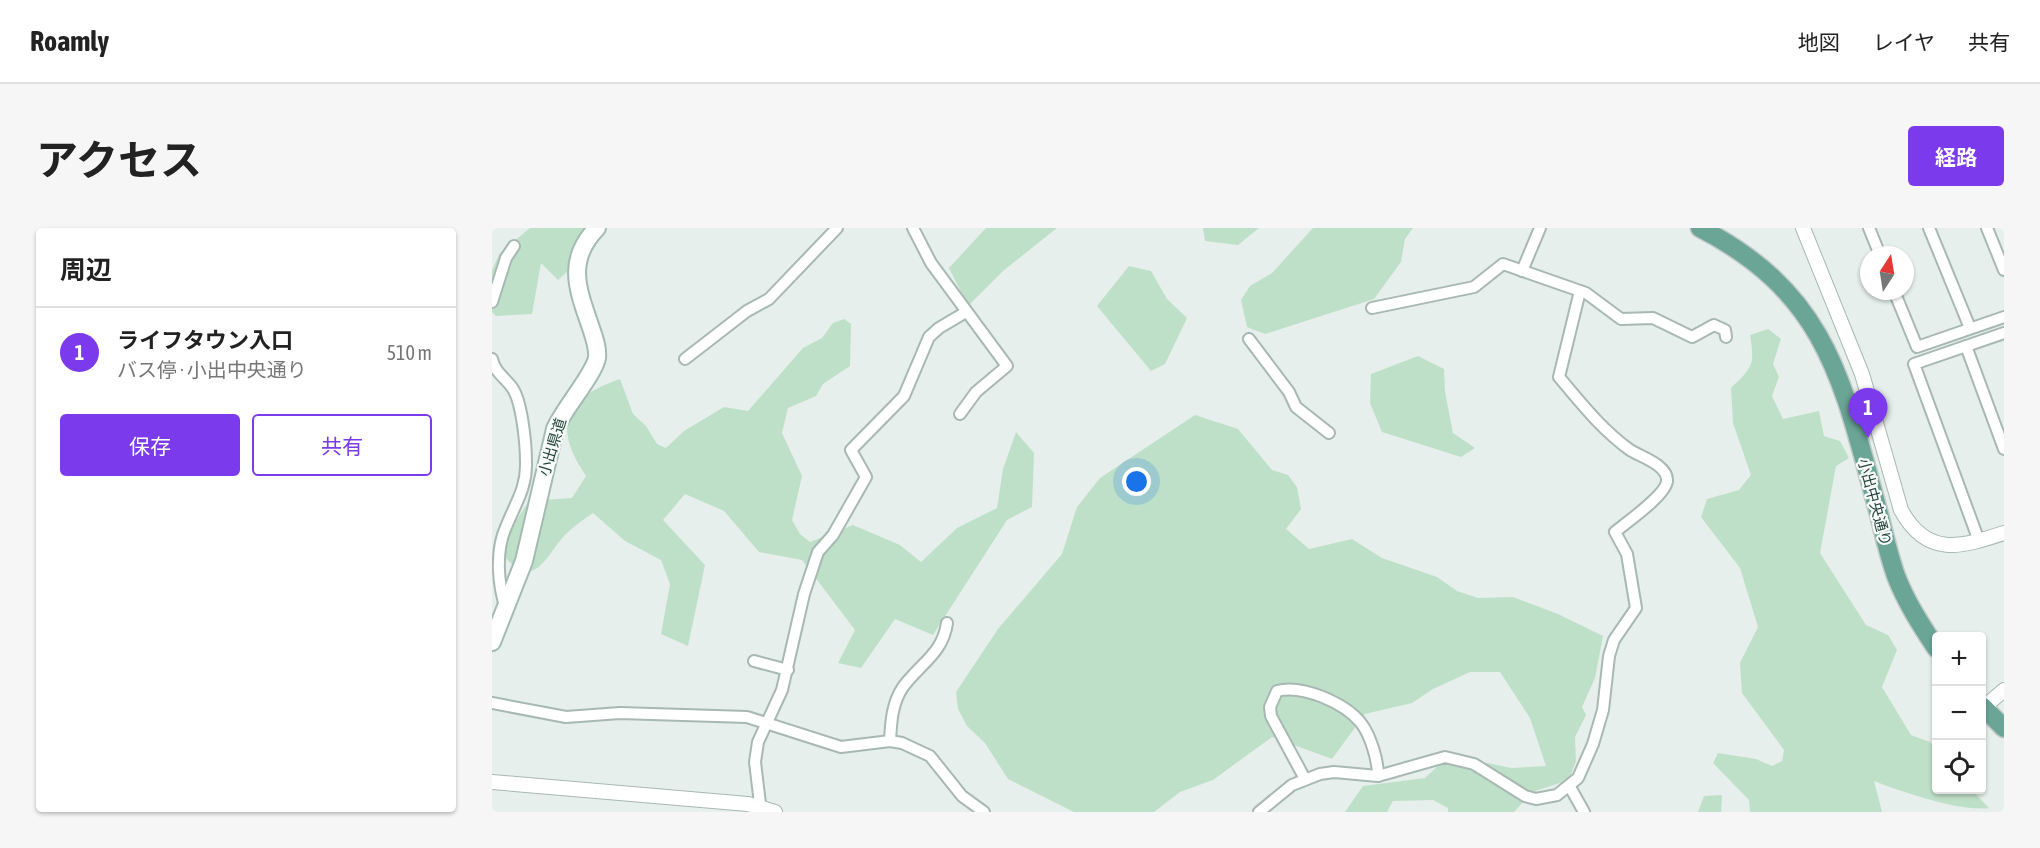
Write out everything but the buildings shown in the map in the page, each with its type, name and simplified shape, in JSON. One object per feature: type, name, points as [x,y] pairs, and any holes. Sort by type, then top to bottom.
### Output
[{"type":"main road","name":"小出県道","points":[[492,642],[524,561],[555,429],[562,412],[595,364],[596,344],[575,276],[579,256],[597,228]]},
{"type":"main road","name":"小出中央通り","points":[[1703,229],[1754,262],[1785,289],[1808,316],[1827,350],[1851,413],[1896,576],[1909,606],[1932,642]]},
{"type":"main road","points":[[1986,711],[2004,729]]},
{"type":"street","points":[[685,359],[747,311],[770,299],[837,228]]},
{"type":"street","points":[[914,228],[932,263],[1007,366],[976,392],[960,414]]},
{"type":"street","points":[[1522,271],[1540,228]]},
{"type":"street","points":[[1803,228],[1862,374],[1901,510],[1909,525],[1922,537],[1935,543],[1951,546],[1979,541],[2004,533]]},
{"type":"street","points":[[1869,228],[1876,246]]},
{"type":"street","points":[[1929,228],[1970,328]]},
{"type":"street","points":[[1987,228],[2004,270]]},
{"type":"street","points":[[492,302],[506,258],[514,246]]},
{"type":"street","points":[[1372,308],[1474,287],[1503,264],[1580,291],[1599,301],[1622,319],[1653,318],[1692,337],[1714,324],[1725,330],[1726,337]]},
{"type":"street","points":[[1259,812],[1305,779],[1334,772],[1378,776],[1445,757],[1474,764],[1514,791],[1536,799],[1557,795],[1570,787],[1578,778],[1598,727],[1609,656],[1614,640],[1636,608],[1627,554],[1615,532],[1665,489],[1667,478],[1664,470],[1631,450],[1600,426],[1559,376],[1580,291]]},
{"type":"street","points":[[1898,300],[1917,346],[2004,317]]},
{"type":"street","points":[[761,809],[755,762],[758,742],[768,724],[788,670],[802,602],[818,552],[833,535],[866,477],[851,450],[904,396],[929,337],[939,328],[966,312]]},
{"type":"street","points":[[1979,541],[1914,364],[2004,333]]},
{"type":"street","points":[[1249,339],[1289,392],[1296,407],[1329,433]]},
{"type":"street","points":[[1966,346],[2004,449]]},
{"type":"street","points":[[492,359],[498,374],[513,390],[518,400],[526,460],[522,493],[501,542],[502,596],[506,609]]},
{"type":"street","points":[[890,741],[895,703],[903,688],[939,649],[945,636],[947,623]]},
{"type":"street","points":[[754,661],[788,670]]},
{"type":"street","points":[[1305,779],[1271,716],[1272,699],[1277,691],[1283,689],[1303,691],[1326,700],[1361,723],[1375,756],[1378,776]]},
{"type":"street","points":[[1986,704],[2004,690]]},
{"type":"street","points":[[492,703],[566,717],[621,713],[697,713],[747,717],[841,747],[890,741],[920,749],[930,756],[962,796],[984,812]]},
{"type":"street","points":[[492,782],[775,812]]},
{"type":"street","points":[[1570,787],[1584,812]]},
{"type":"green space","points":[[530,228],[589,228],[568,271],[558,280],[541,263],[532,314],[496,316],[492,312],[492,270],[500,253]]},
{"type":"green space","points":[[986,228],[1057,228],[1003,271],[968,306],[949,268]]},
{"type":"green space","points":[[1203,228],[1259,228],[1238,245],[1205,241]]},
{"type":"green space","points":[[1313,228],[1413,228],[1405,239],[1401,262],[1374,299],[1265,334],[1247,327],[1241,300],[1250,286],[1272,273]]},
{"type":"green space","points":[[1129,266],[1151,271],[1167,299],[1187,318],[1165,364],[1151,371],[1097,306]]},
{"type":"green space","points":[[844,319],[851,324],[850,366],[823,384],[816,396],[788,408],[782,433],[802,476],[792,520],[800,534],[810,542],[853,525],[900,545],[921,562],[957,528],[997,508],[1003,469],[1016,432],[1034,453],[1032,507],[1007,520],[933,635],[895,619],[861,668],[838,663],[855,630],[802,560],[759,552],[724,511],[685,494],[663,520],[705,565],[688,646],[661,634],[670,584],[661,560],[625,541],[593,513],[569,531],[539,567],[532,571],[523,571],[502,554],[504,538],[529,501],[572,498],[586,476],[575,458],[567,428],[569,416],[586,395],[620,379],[633,414],[646,426],[657,444],[666,448],[684,431],[724,407],[748,411],[803,348],[822,338],[833,323]]},
{"type":"green space","points":[[1768,329],[1781,339],[1773,364],[1779,377],[1772,396],[1783,419],[1819,411],[1824,436],[1840,441],[1849,458],[1836,466],[1820,553],[1866,625],[1888,635],[1897,650],[1882,687],[1911,735],[1932,744],[1932,794],[1976,794],[1989,808],[1948,804],[1874,781],[1882,812],[1750,812],[1749,800],[1713,763],[1718,753],[1756,759],[1772,766],[1782,761],[1784,750],[1742,693],[1740,663],[1758,627],[1740,568],[1701,517],[1707,499],[1739,490],[1751,475],[1733,423],[1731,388],[1751,365],[1750,335]]},
{"type":"green space","points":[[1418,356],[1444,369],[1445,392],[1453,433],[1475,448],[1461,457],[1382,432],[1370,403],[1371,374]]},
{"type":"green space","points":[[1195,415],[1238,429],[1272,470],[1288,475],[1297,487],[1301,509],[1286,529],[1309,549],[1352,539],[1382,558],[1437,577],[1457,591],[1478,598],[1513,597],[1558,614],[1603,636],[1595,678],[1582,707],[1586,715],[1575,737],[1576,761],[1569,780],[1532,792],[1514,812],[1448,812],[1448,808],[1433,800],[1393,801],[1387,812],[1345,812],[1363,786],[1425,778],[1441,763],[1468,759],[1511,768],[1546,766],[1530,718],[1500,672],[1470,672],[1433,689],[1412,703],[1365,714],[1332,759],[1272,737],[1213,780],[1180,792],[1154,812],[1074,812],[1008,779],[985,743],[967,726],[958,709],[956,692],[998,629],[1062,554],[1077,507],[1100,478]]},
{"type":"green space","points":[[1722,795],[1721,812],[1698,812],[1704,796]]},
{"type":"place","name":"ライフタウン入口","points":[[1868,438]]}]
